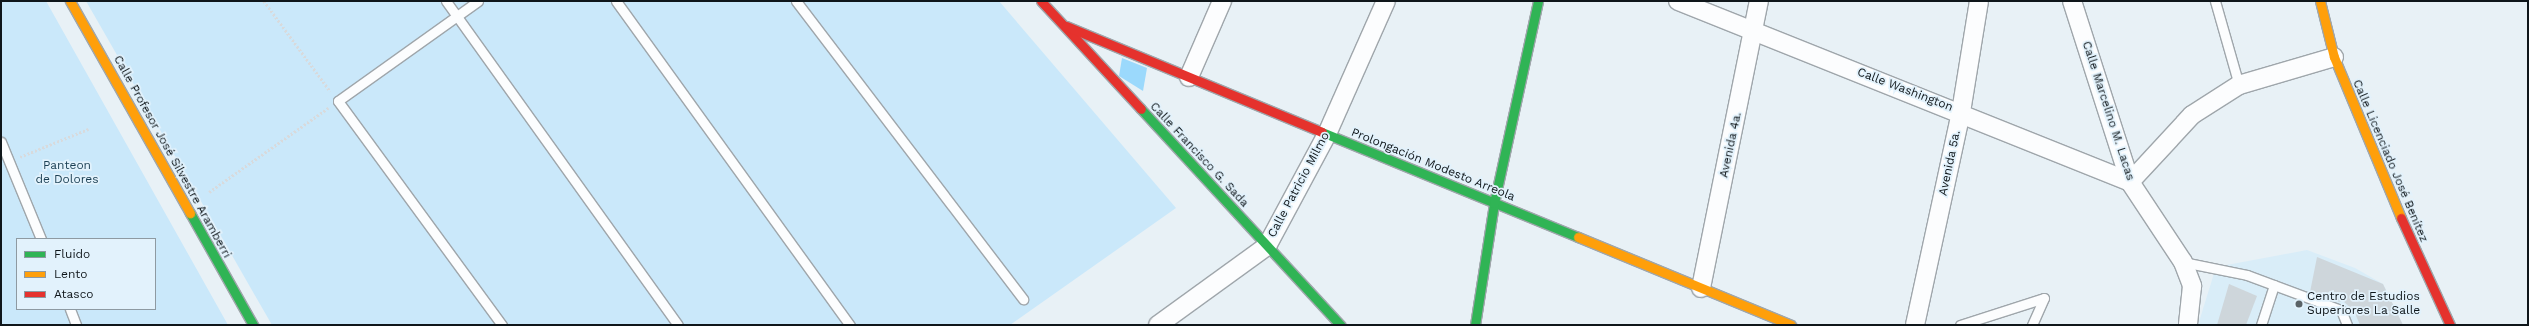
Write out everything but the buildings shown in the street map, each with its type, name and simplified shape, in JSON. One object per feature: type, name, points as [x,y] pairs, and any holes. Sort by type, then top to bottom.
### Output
[{"type":"street","name":"Calle Profesor José Silvestre Aramberri","points":[[70,1],[253,325]]},
{"type":"street","points":[[1189,77],[1222,1]]},
{"type":"street","name":"Calle Patricio Milmo","points":[[1158,325],[1267,246],[1327,134],[1386,1]]},
{"type":"street","points":[[1475,325],[1494,203],[1538,1]]},
{"type":"street","name":"Calle Washington","points":[[1678,1],[1961,112],[2130,182]]},
{"type":"street","name":"Avenida 4a.","points":[[1701,288],[1755,31],[1758,1]]},
{"type":"street","name":"Avenida 5a.","points":[[1915,325],[1961,112],[1980,1]]},
{"type":"street","name":"Calle Marcelino M. Lacas","points":[[2072,1],[2130,182],[2183,262],[2192,286],[2188,325]]},
{"type":"street","name":"Calle Licenciado José Benítez","points":[[2320,1],[2334,57],[2410,241],[2450,325]]},
{"type":"street","name":"Calle Francisco G. Sada","points":[[1043,2],[1340,325]]},
{"type":"street","name":"Prolongación Modesto Arreola","points":[[1066,26],[1791,325]]},
{"type":"street","points":[[2130,182],[2192,115],[2240,85],[2334,57]]},
{"type":"lane","points":[[446,1],[678,325]]},
{"type":"lane","points":[[478,1],[338,101],[502,325]]},
{"type":"lane","points":[[616,1],[850,325]]},
{"type":"lane","points":[[796,1],[1023,299]]},
{"type":"lane","points":[[2215,1],[2240,85]]},
{"type":"lane","points":[[1,142],[41,238]]},
{"type":"lane","points":[[2183,262],[2219,267],[2274,285],[2341,310],[2347,325]]},
{"type":"lane","points":[[2261,325],[2274,285]]},
{"type":"lane","points":[[1960,325],[2044,298],[2032,325]]},
{"type":"lane","points":[[70,310],[76,325]]},
{"type":"path","points":[[209,192],[338,101],[264,1]]},
{"type":"path","points":[[9,161],[88,129]]},
{"type":"shaded area","name":"Centro de Estudios Superiores La Salle","points":[[2307,250],[2355,268],[2383,284],[2403,325],[2198,325],[2216,267]]},
{"type":"green space","name":"Panteon de Dolores","points":[[1,1],[46,1],[228,325],[1,325]]},
{"type":"green space","points":[[86,1],[999,1],[1176,208],[1010,325],[272,325]]},
{"type":"water","points":[[1122,58],[1147,68],[1143,91],[1119,76]]},
{"type":"traffic: fast","points":[[1475,325],[1494,203],[1538,1]]},
{"type":"traffic: fast","points":[[1141,109],[1340,325]]},
{"type":"traffic: fast","points":[[1322,132],[1578,237]]},
{"type":"traffic: fast","points":[[190,213],[253,325]]},
{"type":"traffic: slow","points":[[70,1],[190,213]]},
{"type":"traffic: slow","points":[[2320,1],[2334,57],[2401,218]]},
{"type":"traffic: slow","points":[[1578,237],[1791,325]]},
{"type":"traffic: jam","points":[[1041,1],[1141,109]]},
{"type":"traffic: jam","points":[[1066,26],[1322,132]]},
{"type":"traffic: jam","points":[[2401,218],[2450,325]]},
{"type":"place","name":"Centro de Estudios Superiores La Salle","points":[[2299,304]]}]
